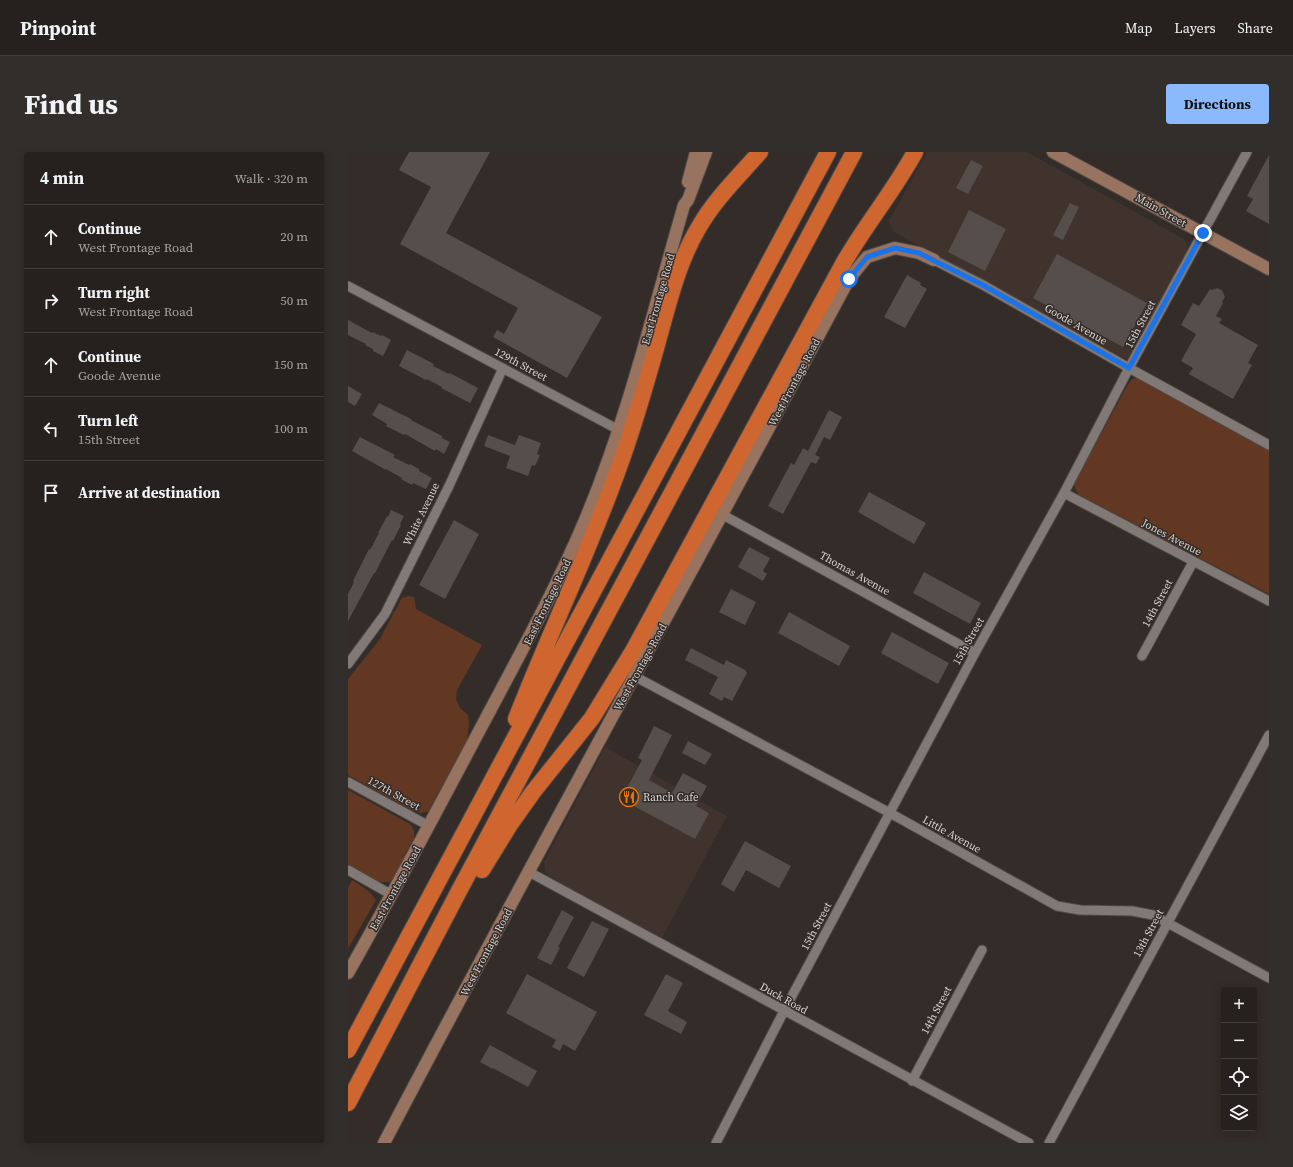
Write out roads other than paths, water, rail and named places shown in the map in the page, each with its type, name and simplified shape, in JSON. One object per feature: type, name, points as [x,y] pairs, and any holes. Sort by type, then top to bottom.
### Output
[{"type":"highway","points":[[499,768],[500,759],[532,678],[600,520],[620,466],[643,395],[676,278],[686,252],[698,228],[713,206],[760,152]]},
{"type":"highway","points":[[348,1050],[828,152]]},
{"type":"highway","points":[[348,1104],[459,891],[854,152]]},
{"type":"highway","points":[[459,891],[476,880],[533,792],[592,718],[613,684],[633,651],[857,239],[898,181],[915,152]]},
{"type":"street","name":"East Frontage Road","points":[[348,973],[429,826],[552,593],[586,518],[619,430],[635,380],[684,205],[684,199],[696,152]]},
{"type":"street","name":"East Frontage Road","points":[[684,205],[688,200],[706,152]]},
{"type":"street","name":"Main Street","points":[[1053,152],[1269,269]]},
{"type":"street","name":"15th Street","points":[[720,1142],[784,1011],[975,653],[1064,493],[1129,368],[1246,152]]},
{"type":"street","name":"West Frontage Road","points":[[384,1143],[849,279],[867,257],[895,248],[919,253],[934,260]]},
{"type":"street","name":"Goode Avenue","points":[[934,260],[983,285],[1269,445]]},
{"type":"street","name":"129th Street","points":[[348,286],[619,430]]},
{"type":"street","name":"White Avenue","points":[[348,664],[385,614],[449,486],[503,368]]},
{"type":"street","name":"Jones Avenue","points":[[1064,493],[1269,601]]},
{"type":"street","name":"Thomas Avenue","points":[[723,515],[975,653]]},
{"type":"street","name":"14th Street","points":[[1142,656],[1194,562]]},
{"type":"street","name":"Little Avenue","points":[[634,676],[890,813],[1057,906],[1080,910],[1132,911],[1153,915],[1269,978]]},
{"type":"street","name":"13th Street","points":[[1049,1143],[1269,735]]},
{"type":"street","name":"127th Street","points":[[348,782],[429,826]]},
{"type":"street","points":[[348,870],[392,894]]},
{"type":"street","name":"Duck Road","points":[[529,872],[912,1081],[1029,1143]]},
{"type":"street","name":"14th Street","points":[[912,1081],[982,950]]},
{"type":"place","name":"Ranch Cafe","points":[[629,797]]}]
